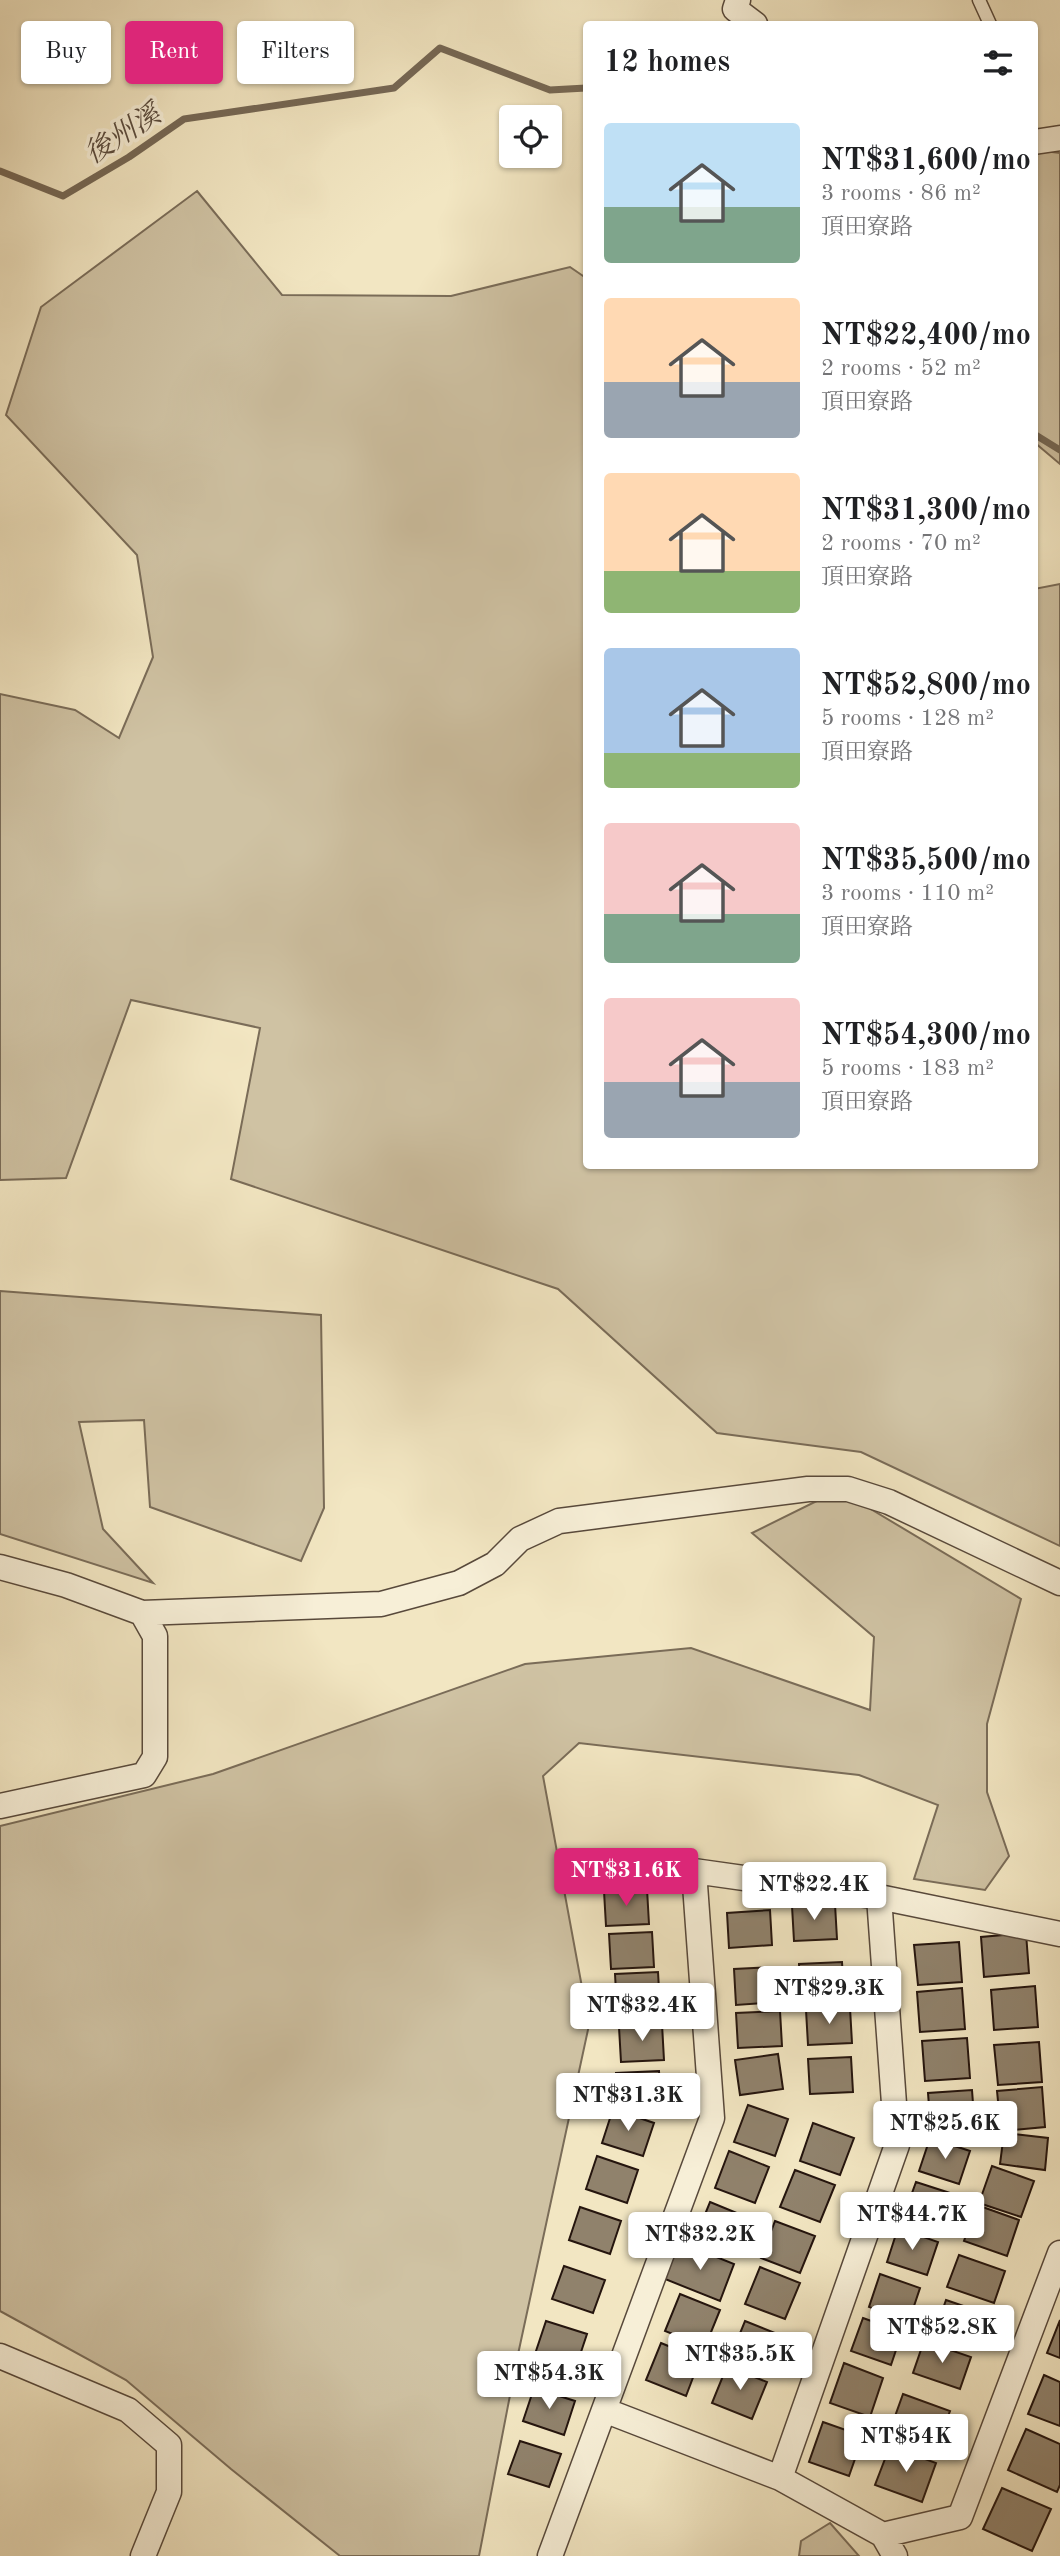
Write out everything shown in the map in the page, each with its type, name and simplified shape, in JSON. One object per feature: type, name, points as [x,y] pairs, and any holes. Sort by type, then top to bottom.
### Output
[{"type":"street","points":[[738,0],[736,9],[751,21]]},
{"type":"street","points":[[1038,141],[1060,138]]},
{"type":"street","points":[[0,1567],[66,1586],[142,1614],[381,1604],[459,1583],[495,1564],[520,1539],[559,1521],[808,1489],[848,1489],[889,1502],[1060,1583]]},
{"type":"street","points":[[0,1806],[144,1775],[156,1757],[156,1636],[142,1614]]},
{"type":"street","points":[[600,1867],[694,1871],[879,1897],[1060,1934]]},
{"type":"street","points":[[550,2556],[712,2118],[694,1871]]},
{"type":"street","points":[[780,2478],[897,2145],[879,1897]]},
{"type":"street","points":[[883,2535],[960,2517],[1060,2253]]},
{"type":"street","points":[[0,2356],[128,2410],[169,2445],[169,2492],[144,2556]]},
{"type":"street","points":[[604,2410],[780,2478],[883,2535],[895,2556]]},
{"type":"lane","points":[[979,0],[989,21]]},
{"type":"shaded area","points":[[1038,152],[1060,153],[1060,464],[1038,445]]},
{"type":"shaded area","points":[[197,191],[282,295],[451,296],[570,267],[583,276],[583,1169],[1038,1169],[1038,588],[1060,584],[1060,1546],[861,1452],[717,1433],[558,1289],[231,1179],[260,1028],[131,1000],[66,1178],[0,1180],[0,694],[75,710],[119,738],[153,657],[137,555],[6,415],[41,307]]},
{"type":"shaded area","points":[[0,1291],[321,1315],[324,1508],[301,1561],[150,1507],[144,1420],[79,1422],[103,1529],[153,1583],[0,1534]]},
{"type":"shaded area","points":[[839,1490],[1021,1599],[987,1724],[987,1792],[1009,1856],[985,1890],[914,1879],[938,1805],[859,1775],[579,1743],[543,1776],[589,2025],[517,2359],[479,2556],[340,2556],[126,2380],[0,2311],[0,1826],[213,1774],[525,1664],[691,1648],[870,1710],[874,1637],[752,1533]]},
{"type":"shaded area","points":[[830,2523],[859,2556],[799,2556],[801,2541]]},
{"type":"building","points":[[647,1889],[649,1924],[606,1926],[604,1891]]},
{"type":"building","points":[[835,1904],[837,1939],[794,1941],[792,1906]]},
{"type":"building","points":[[770,1910],[772,1945],[729,1948],[727,1913]]},
{"type":"building","points":[[652,1932],[654,1967],[611,1969],[609,1934]]},
{"type":"building","points":[[1026,1933],[1029,1973],[984,1977],[981,1937]]},
{"type":"building","points":[[959,1942],[962,1982],[918,1985],[914,1945]]},
{"type":"building","points":[[842,1962],[844,1997],[801,1999],[799,1964]]},
{"type":"building","points":[[777,1967],[779,2002],[736,2005],[734,1969]]},
{"type":"building","points":[[658,1972],[660,2007],[617,2010],[615,1974]]},
{"type":"building","points":[[1035,1986],[1038,2027],[994,2030],[991,1990]]},
{"type":"building","points":[[962,1988],[965,2029],[920,2032],[917,1992]]},
{"type":"building","points":[[850,2008],[852,2043],[808,2045],[806,2010]]},
{"type":"building","points":[[780,2011],[782,2046],[738,2048],[736,2013]]},
{"type":"building","points":[[662,2024],[664,2060],[621,2062],[619,2027]]},
{"type":"building","points":[[967,2038],[970,2078],[925,2081],[922,2041]]},
{"type":"building","points":[[1039,2042],[1042,2082],[998,2085],[994,2045]]},
{"type":"building","points":[[778,2054],[783,2089],[740,2095],[735,2060]]},
{"type":"building","points":[[851,2057],[853,2092],[810,2094],[808,2059]]},
{"type":"building","points":[[659,2071],[661,2106],[618,2108],[616,2073]]},
{"type":"building","points":[[1042,2087],[1045,2127],[1001,2131],[997,2091]]},
{"type":"building","points":[[972,2090],[975,2130],[931,2133],[928,2093]]},
{"type":"building","points":[[748,2105],[788,2119],[775,2156],[734,2142]]},
{"type":"building","points":[[613,2109],[654,2123],[643,2156],[602,2143]]},
{"type":"building","points":[[813,2123],[854,2138],[840,2175],[800,2161]]},
{"type":"building","points":[[1004,2133],[1048,2138],[1045,2170],[1000,2164]]},
{"type":"building","points":[[930,2138],[970,2151],[959,2184],[919,2171]]},
{"type":"building","points":[[729,2151],[769,2167],[755,2203],[715,2188]]},
{"type":"building","points":[[597,2156],[638,2170],[627,2203],[586,2189]]},
{"type":"building","points":[[992,2166],[1034,2181],[1021,2217],[979,2203]]},
{"type":"building","points":[[795,2170],[835,2185],[820,2222],[780,2207]]},
{"type":"building","points":[[916,2182],[956,2195],[944,2228],[904,2215]]},
{"type":"building","points":[[710,2202],[749,2218],[734,2254],[695,2239]]},
{"type":"building","points":[[977,2205],[1019,2220],[1007,2256],[964,2241]]},
{"type":"building","points":[[580,2207],[621,2221],[610,2254],[569,2240]]},
{"type":"building","points":[[775,2221],[815,2236],[800,2273],[761,2258]]},
{"type":"building","points":[[898,2228],[938,2242],[927,2275],[887,2262]]},
{"type":"building","points":[[679,2242],[734,2264],[720,2301],[665,2279]]},
{"type":"building","points":[[959,2255],[1005,2271],[994,2303],[947,2287]]},
{"type":"building","points":[[564,2266],[605,2280],[593,2313],[552,2299]]},
{"type":"building","points":[[760,2267],[800,2283],[785,2319],[745,2304]]},
{"type":"building","points":[[880,2274],[920,2288],[909,2321],[869,2307]]},
{"type":"building","points":[[680,2294],[720,2310],[705,2347],[665,2331]]},
{"type":"building","points":[[946,2300],[993,2316],[982,2348],[935,2332]]},
{"type":"building","points":[[863,2318],[902,2332],[891,2365],[851,2351]]},
{"type":"building","points":[[1060,2320],[1060,2358],[1047,2353]]},
{"type":"building","points":[[546,2321],[587,2334],[576,2367],[535,2354]]},
{"type":"building","points":[[745,2321],[785,2337],[770,2373],[730,2358]]},
{"type":"building","points":[[924,2341],[971,2357],[960,2389],[913,2373]]},
{"type":"building","points":[[661,2343],[700,2359],[686,2396],[646,2380]]},
{"type":"building","points":[[844,2363],[883,2378],[870,2417],[830,2403]]},
{"type":"building","points":[[727,2366],[767,2382],[752,2419],[712,2403]]},
{"type":"building","points":[[1044,2375],[1060,2382],[1060,2426],[1028,2414]]},
{"type":"building","points":[[534,2388],[575,2401],[564,2435],[523,2421]]},
{"type":"building","points":[[903,2394],[950,2411],[935,2450],[889,2433]]},
{"type":"building","points":[[823,2422],[863,2436],[849,2476],[809,2462]]},
{"type":"building","points":[[1026,2429],[1060,2444],[1060,2485],[1057,2492],[1008,2470]]},
{"type":"building","points":[[520,2441],[561,2454],[549,2487],[508,2474]]},
{"type":"building","points":[[890,2446],[936,2463],[922,2502],[875,2485]]},
{"type":"building","points":[[1002,2488],[1051,2509],[1032,2551],[983,2529]]},
{"type":"waterway","name":"後州溪","points":[[0,171],[63,196],[129,157],[184,119],[394,88],[440,48],[550,90],[583,88]]},
{"type":"waterway","name":"後州溪","points":[[1038,436],[1060,450]]}]
